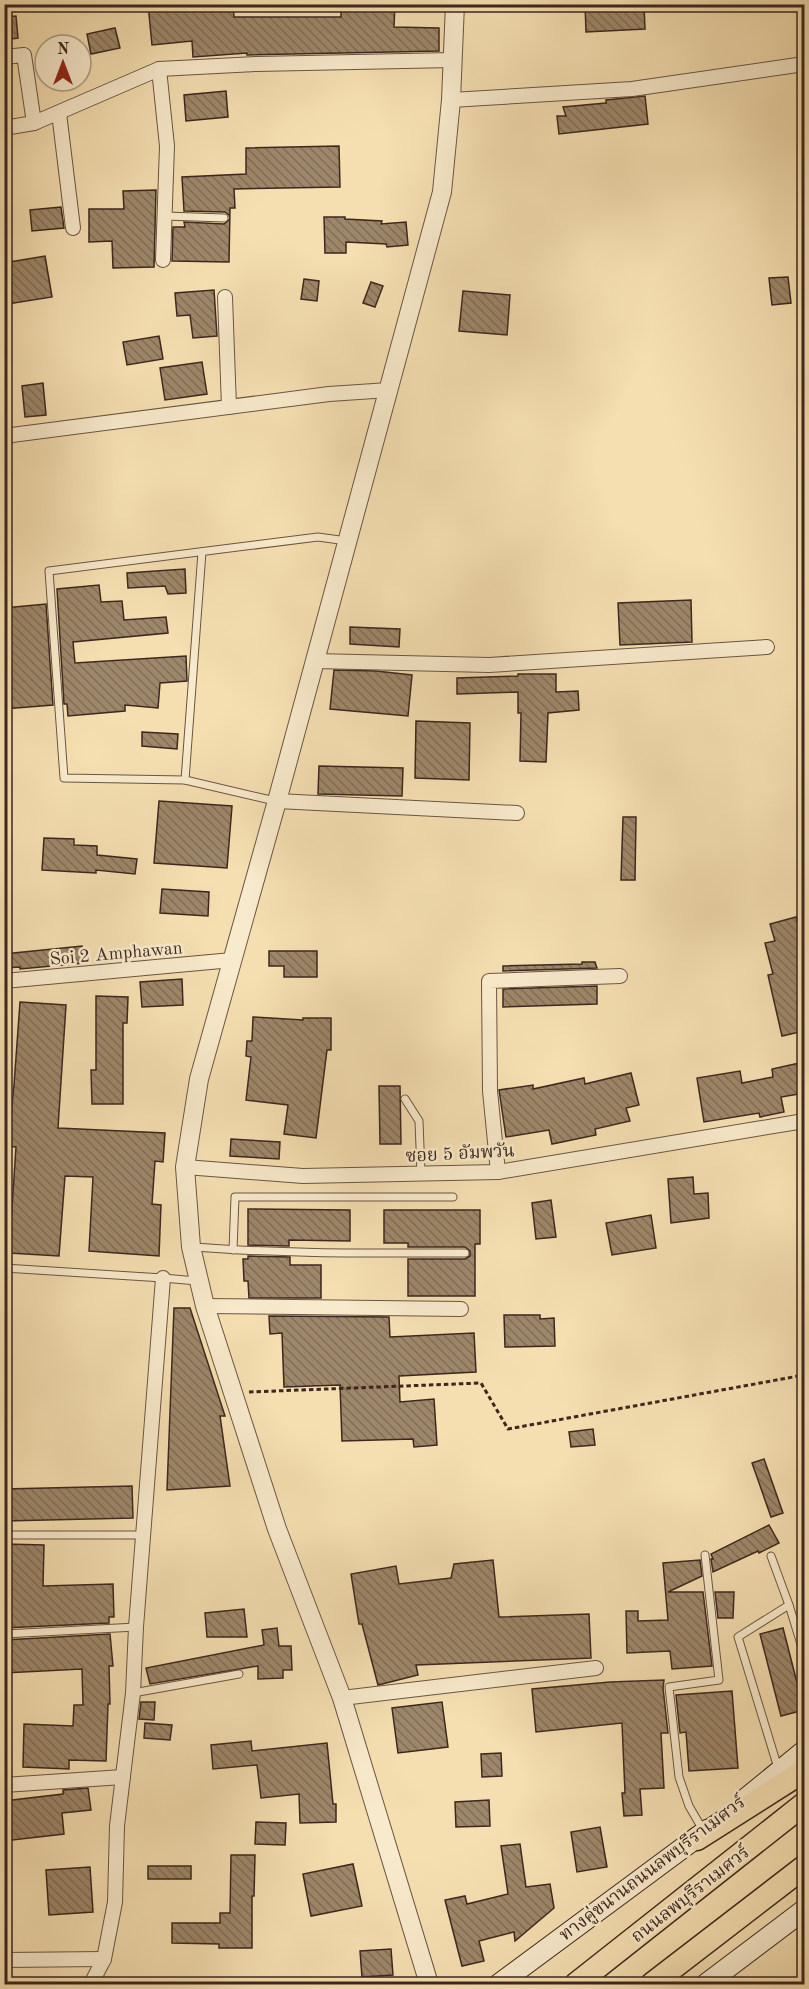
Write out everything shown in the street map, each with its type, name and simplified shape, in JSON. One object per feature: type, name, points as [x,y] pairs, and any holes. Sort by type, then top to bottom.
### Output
[{"type":"main road","name":"ทางคู่ขนานถนนลพบุรีราเมศวร์","points":[[499,1984],[701,1835],[804,1751]]},
{"type":"main road","points":[[701,1835],[804,1771]]},
{"type":"main road","name":"ถนนลพบุรีราเมศวร์","points":[[576,1984],[804,1804]]},
{"type":"main road","points":[[652,1984],[804,1867]]},
{"type":"main road","points":[[706,1984],[804,1911]]},
{"type":"street","points":[[429,1984],[342,1698],[277,1529],[205,1306],[191,1247],[185,1167],[199,1079],[442,192],[451,100],[455,4]]},
{"type":"street","points":[[4,57],[24,55],[34,123]]},
{"type":"street","points":[[4,128],[34,123],[159,69],[256,64],[453,60]]},
{"type":"street","points":[[451,100],[632,89],[804,64]]},
{"type":"street","points":[[159,69],[167,146],[163,260]]},
{"type":"street","points":[[59,112],[73,228]]},
{"type":"street","points":[[225,297],[229,407]]},
{"type":"street","points":[[4,435],[329,394],[388,390]]},
{"type":"street","points":[[314,661],[489,665],[767,648]]},
{"type":"street","points":[[277,801],[517,813]]},
{"type":"street","name":"Soi 2 Amphawan","points":[[4,981],[232,960]]},
{"type":"street","points":[[498,1172],[490,1091],[489,981],[620,976]]},
{"type":"street","name":"ซอย 5 อัมพวัน","points":[[185,1167],[303,1176],[498,1172],[804,1121]]},
{"type":"street","points":[[91,1984],[104,1959],[115,1902],[117,1826],[133,1693],[136,1626],[163,1278]]},
{"type":"street","points":[[205,1306],[461,1309]]},
{"type":"street","points":[[342,1698],[596,1668]]},
{"type":"street","points":[[4,1785],[123,1777]]},
{"type":"street","points":[[4,1960],[104,1959]]},
{"type":"lane","points":[[165,216],[224,218]]},
{"type":"lane","points":[[277,801],[185,780],[64,778],[49,571],[318,537],[348,541]]},
{"type":"lane","points":[[185,780],[202,552]]},
{"type":"lane","points":[[405,1099],[419,1121],[421,1174]]},
{"type":"lane","points":[[233,1250],[236,1197],[453,1197]]},
{"type":"lane","points":[[191,1247],[233,1250],[465,1253]]},
{"type":"lane","points":[[4,1268],[199,1282]]},
{"type":"lane","points":[[4,1535],[143,1535]]},
{"type":"lane","points":[[701,1835],[679,1777],[669,1687],[719,1680],[705,1555]]},
{"type":"lane","points":[[771,1556],[804,1654]]},
{"type":"lane","points":[[779,1771],[738,1637],[789,1605]]},
{"type":"lane","points":[[4,1634],[136,1626]]},
{"type":"lane","points":[[133,1693],[239,1674]]},
{"type":"path","points":[[232,1393],[481,1383],[508,1429],[804,1376]]},
{"type":"building","points":[[148,4],[178,4],[178,9],[233,5],[234,17],[341,17],[341,4],[395,4],[394,27],[439,28],[439,51],[247,55],[247,53],[193,57],[192,41],[152,45]]},
{"type":"building","points":[[585,4],[644,4],[645,29],[586,32]]},
{"type":"building","points":[[16,16],[18,38],[4,40],[4,17]]},
{"type":"building","points":[[115,28],[120,48],[93,54],[92,33]]},
{"type":"building","points":[[226,91],[228,117],[186,121],[184,95]]},
{"type":"building","points":[[645,96],[648,124],[559,134],[557,116],[566,116],[563,107]]},
{"type":"building","points":[[339,146],[340,187],[234,189],[235,208],[230,208],[230,218],[225,212],[184,211],[182,177],[246,174],[246,148]]},
{"type":"building","points":[[156,190],[154,267],[113,268],[112,241],[89,242],[89,209],[124,209],[123,191]]},
{"type":"building","points":[[61,207],[64,228],[32,231],[30,210]]},
{"type":"building","points":[[324,217],[382,221],[381,224],[406,222],[408,245],[387,247],[386,244],[346,242],[346,253],[325,253]]},
{"type":"building","points":[[230,219],[229,262],[172,261],[173,227],[185,227],[184,222],[224,224]]},
{"type":"building","points":[[45,256],[52,297],[8,304],[4,283],[4,263]]},
{"type":"building","points":[[788,277],[791,303],[772,305],[769,278]]},
{"type":"building","points":[[304,279],[319,281],[317,301],[301,299]]},
{"type":"building","points":[[371,282],[383,286],[375,307],[363,303]]},
{"type":"building","points":[[214,290],[217,336],[193,338],[190,315],[177,316],[175,293]]},
{"type":"building","points":[[463,291],[510,295],[507,335],[459,331]]},
{"type":"building","points":[[159,336],[163,359],[127,365],[123,342]]},
{"type":"building","points":[[202,362],[207,394],[165,400],[160,368]]},
{"type":"building","points":[[43,383],[46,415],[25,417],[22,386]]},
{"type":"building","points":[[185,569],[186,593],[168,594],[165,586],[128,588],[127,573]]},
{"type":"building","points":[[99,585],[101,602],[122,601],[124,620],[166,617],[168,633],[73,642],[75,663],[186,656],[187,681],[160,683],[158,708],[125,705],[125,711],[68,716],[67,704],[64,704],[57,589]]},
{"type":"building","points":[[691,600],[692,642],[620,645],[618,603]]},
{"type":"building","points":[[46,604],[53,705],[4,709],[4,608]]},
{"type":"building","points":[[350,627],[400,629],[399,647],[350,644]]},
{"type":"building","points":[[334,670],[412,675],[408,716],[330,709]]},
{"type":"building","points":[[518,674],[556,674],[556,692],[578,691],[579,710],[548,713],[546,762],[520,761],[521,713],[518,713],[518,692],[457,694],[457,678],[518,676]]},
{"type":"building","points":[[416,721],[470,723],[469,780],[415,778]]},
{"type":"building","points":[[142,732],[178,734],[177,749],[142,746]]},
{"type":"building","points":[[319,766],[403,768],[402,796],[318,794]]},
{"type":"building","points":[[159,801],[232,806],[227,868],[154,863]]},
{"type":"building","points":[[623,817],[636,817],[635,880],[621,880]]},
{"type":"building","points":[[44,838],[74,839],[74,845],[97,846],[97,855],[137,859],[135,874],[96,870],[96,873],[42,870]]},
{"type":"building","points":[[162,889],[209,892],[208,916],[160,913]]},
{"type":"building","points":[[796,917],[804,950],[804,1031],[782,1036],[768,975],[773,974],[765,943],[775,941],[770,924]]},
{"type":"building","points":[[82,946],[84,963],[20,969],[20,967],[4,968],[4,954]]},
{"type":"building","points":[[269,951],[317,951],[317,977],[284,977],[284,966],[269,966]]},
{"type":"building","points":[[582,962],[595,962],[597,968],[503,971],[503,966],[582,964]]},
{"type":"building","points":[[182,979],[183,1005],[142,1007],[140,982]]},
{"type":"building","points":[[597,986],[597,1004],[503,1007],[503,989]]},
{"type":"building","points":[[96,996],[128,997],[127,1023],[123,1023],[123,1104],[92,1104],[91,1070],[96,1070]]},
{"type":"building","points":[[20,1002],[66,1005],[58,1128],[165,1133],[163,1162],[155,1161],[152,1204],[161,1205],[159,1256],[89,1251],[93,1177],[65,1176],[59,1256],[9,1253],[16,1147],[8,1146]]},
{"type":"building","points":[[253,1017],[303,1020],[303,1018],[331,1018],[331,1050],[327,1050],[316,1138],[284,1134],[288,1105],[246,1100],[251,1057],[246,1056],[247,1041],[252,1041]]},
{"type":"building","points":[[804,1062],[804,1093],[781,1097],[784,1112],[760,1117],[759,1113],[704,1122],[697,1078],[740,1071],[742,1083],[773,1077],[772,1069]]},
{"type":"building","points":[[631,1073],[639,1105],[626,1108],[630,1121],[595,1129],[596,1135],[552,1144],[549,1130],[506,1137],[499,1090],[533,1085],[533,1089],[584,1078],[585,1084]]},
{"type":"building","points":[[379,1086],[400,1086],[401,1144],[380,1144]]},
{"type":"building","points":[[231,1139],[280,1142],[279,1159],[230,1156]]},
{"type":"building","points":[[693,1177],[694,1194],[708,1193],[709,1218],[671,1223],[668,1179]]},
{"type":"building","points":[[551,1200],[556,1237],[536,1239],[532,1203]]},
{"type":"building","points":[[248,1209],[350,1210],[350,1241],[289,1240],[289,1246],[248,1245]]},
{"type":"building","points":[[384,1210],[480,1210],[480,1244],[475,1244],[475,1296],[408,1296],[408,1259],[465,1259],[470,1256],[470,1251],[465,1247],[408,1247],[408,1243],[384,1243]]},
{"type":"building","points":[[651,1215],[656,1248],[612,1255],[606,1223]]},
{"type":"building","points":[[248,1256],[290,1257],[290,1265],[321,1265],[321,1298],[249,1298],[248,1281],[244,1281],[243,1259],[248,1259]]},
{"type":"building","points":[[174,1308],[190,1308],[225,1416],[220,1416],[230,1486],[167,1490]]},
{"type":"building","points":[[504,1315],[540,1315],[540,1319],[554,1318],[555,1346],[505,1347]]},
{"type":"building","points":[[269,1316],[389,1317],[390,1337],[474,1333],[476,1372],[399,1376],[400,1402],[434,1399],[437,1445],[414,1447],[413,1439],[342,1441],[340,1385],[284,1387],[282,1333],[270,1334]]},
{"type":"building","points":[[593,1429],[595,1445],[571,1447],[569,1432]]},
{"type":"building","points":[[764,1459],[783,1513],[771,1517],[752,1463]]},
{"type":"building","points":[[132,1486],[133,1518],[4,1521],[4,1489]]},
{"type":"building","points":[[769,1525],[779,1543],[713,1572],[711,1554]]},
{"type":"building","points":[[4,1544],[44,1545],[43,1586],[113,1584],[114,1617],[109,1617],[109,1623],[4,1628]]},
{"type":"building","points":[[493,1560],[499,1617],[589,1614],[591,1658],[416,1665],[418,1675],[378,1685],[362,1624],[359,1624],[351,1574],[396,1566],[399,1584],[451,1578],[454,1564]]},
{"type":"building","points":[[700,1560],[702,1576],[668,1592],[703,1592],[712,1666],[672,1669],[670,1651],[627,1653],[626,1611],[638,1611],[638,1621],[668,1620],[663,1563]]},
{"type":"building","points":[[715,1592],[734,1592],[733,1618],[718,1618]]},
{"type":"building","points":[[244,1609],[247,1637],[207,1637],[205,1613]]},
{"type":"building","points":[[277,1628],[279,1646],[291,1646],[292,1670],[283,1670],[283,1678],[258,1679],[258,1666],[150,1684],[146,1668],[264,1645],[262,1630]]},
{"type":"building","points":[[783,1628],[804,1710],[781,1716],[760,1634]]},
{"type":"building","points":[[110,1634],[113,1666],[109,1666],[110,1704],[108,1704],[106,1761],[69,1760],[69,1769],[23,1767],[24,1724],[73,1726],[74,1705],[83,1705],[82,1669],[4,1673],[4,1640]]},
{"type":"building","points":[[664,1680],[668,1733],[661,1733],[664,1788],[640,1789],[642,1815],[624,1816],[622,1723],[536,1732],[532,1689]]},
{"type":"building","points":[[732,1691],[738,1768],[689,1771],[686,1732],[680,1733],[676,1695]]},
{"type":"building","points":[[141,1702],[155,1702],[154,1720],[139,1719]]},
{"type":"building","points":[[442,1702],[448,1747],[398,1753],[392,1708]]},
{"type":"building","points":[[145,1723],[172,1725],[170,1740],[144,1738]]},
{"type":"building","points":[[251,1741],[252,1751],[327,1743],[333,1804],[336,1804],[336,1822],[300,1823],[299,1794],[261,1798],[257,1765],[213,1769],[211,1745]]},
{"type":"building","points":[[501,1753],[502,1776],[482,1777],[481,1754]]},
{"type":"building","points":[[88,1788],[91,1810],[62,1813],[64,1834],[4,1841],[4,1801],[63,1794],[63,1790]]},
{"type":"building","points":[[489,1800],[490,1826],[456,1827],[455,1802]]},
{"type":"building","points":[[256,1822],[286,1823],[285,1845],[255,1844]]},
{"type":"building","points":[[600,1827],[607,1867],[577,1872],[571,1832]]},
{"type":"building","points":[[520,1844],[526,1887],[550,1884],[554,1908],[515,1941],[514,1932],[479,1941],[484,1961],[462,1966],[445,1900],[465,1896],[467,1904],[508,1894],[501,1846]]},
{"type":"building","points":[[231,1855],[255,1855],[252,1948],[219,1948],[219,1944],[172,1943],[172,1923],[220,1923],[220,1913],[230,1913]]},
{"type":"building","points":[[353,1864],[362,1906],[311,1916],[303,1874]]},
{"type":"building","points":[[148,1866],[191,1866],[191,1879],[148,1879]]},
{"type":"building","points":[[90,1867],[93,1912],[49,1915],[46,1870]]},
{"type":"building","points":[[391,1949],[393,1975],[362,1977],[360,1951]]}]
